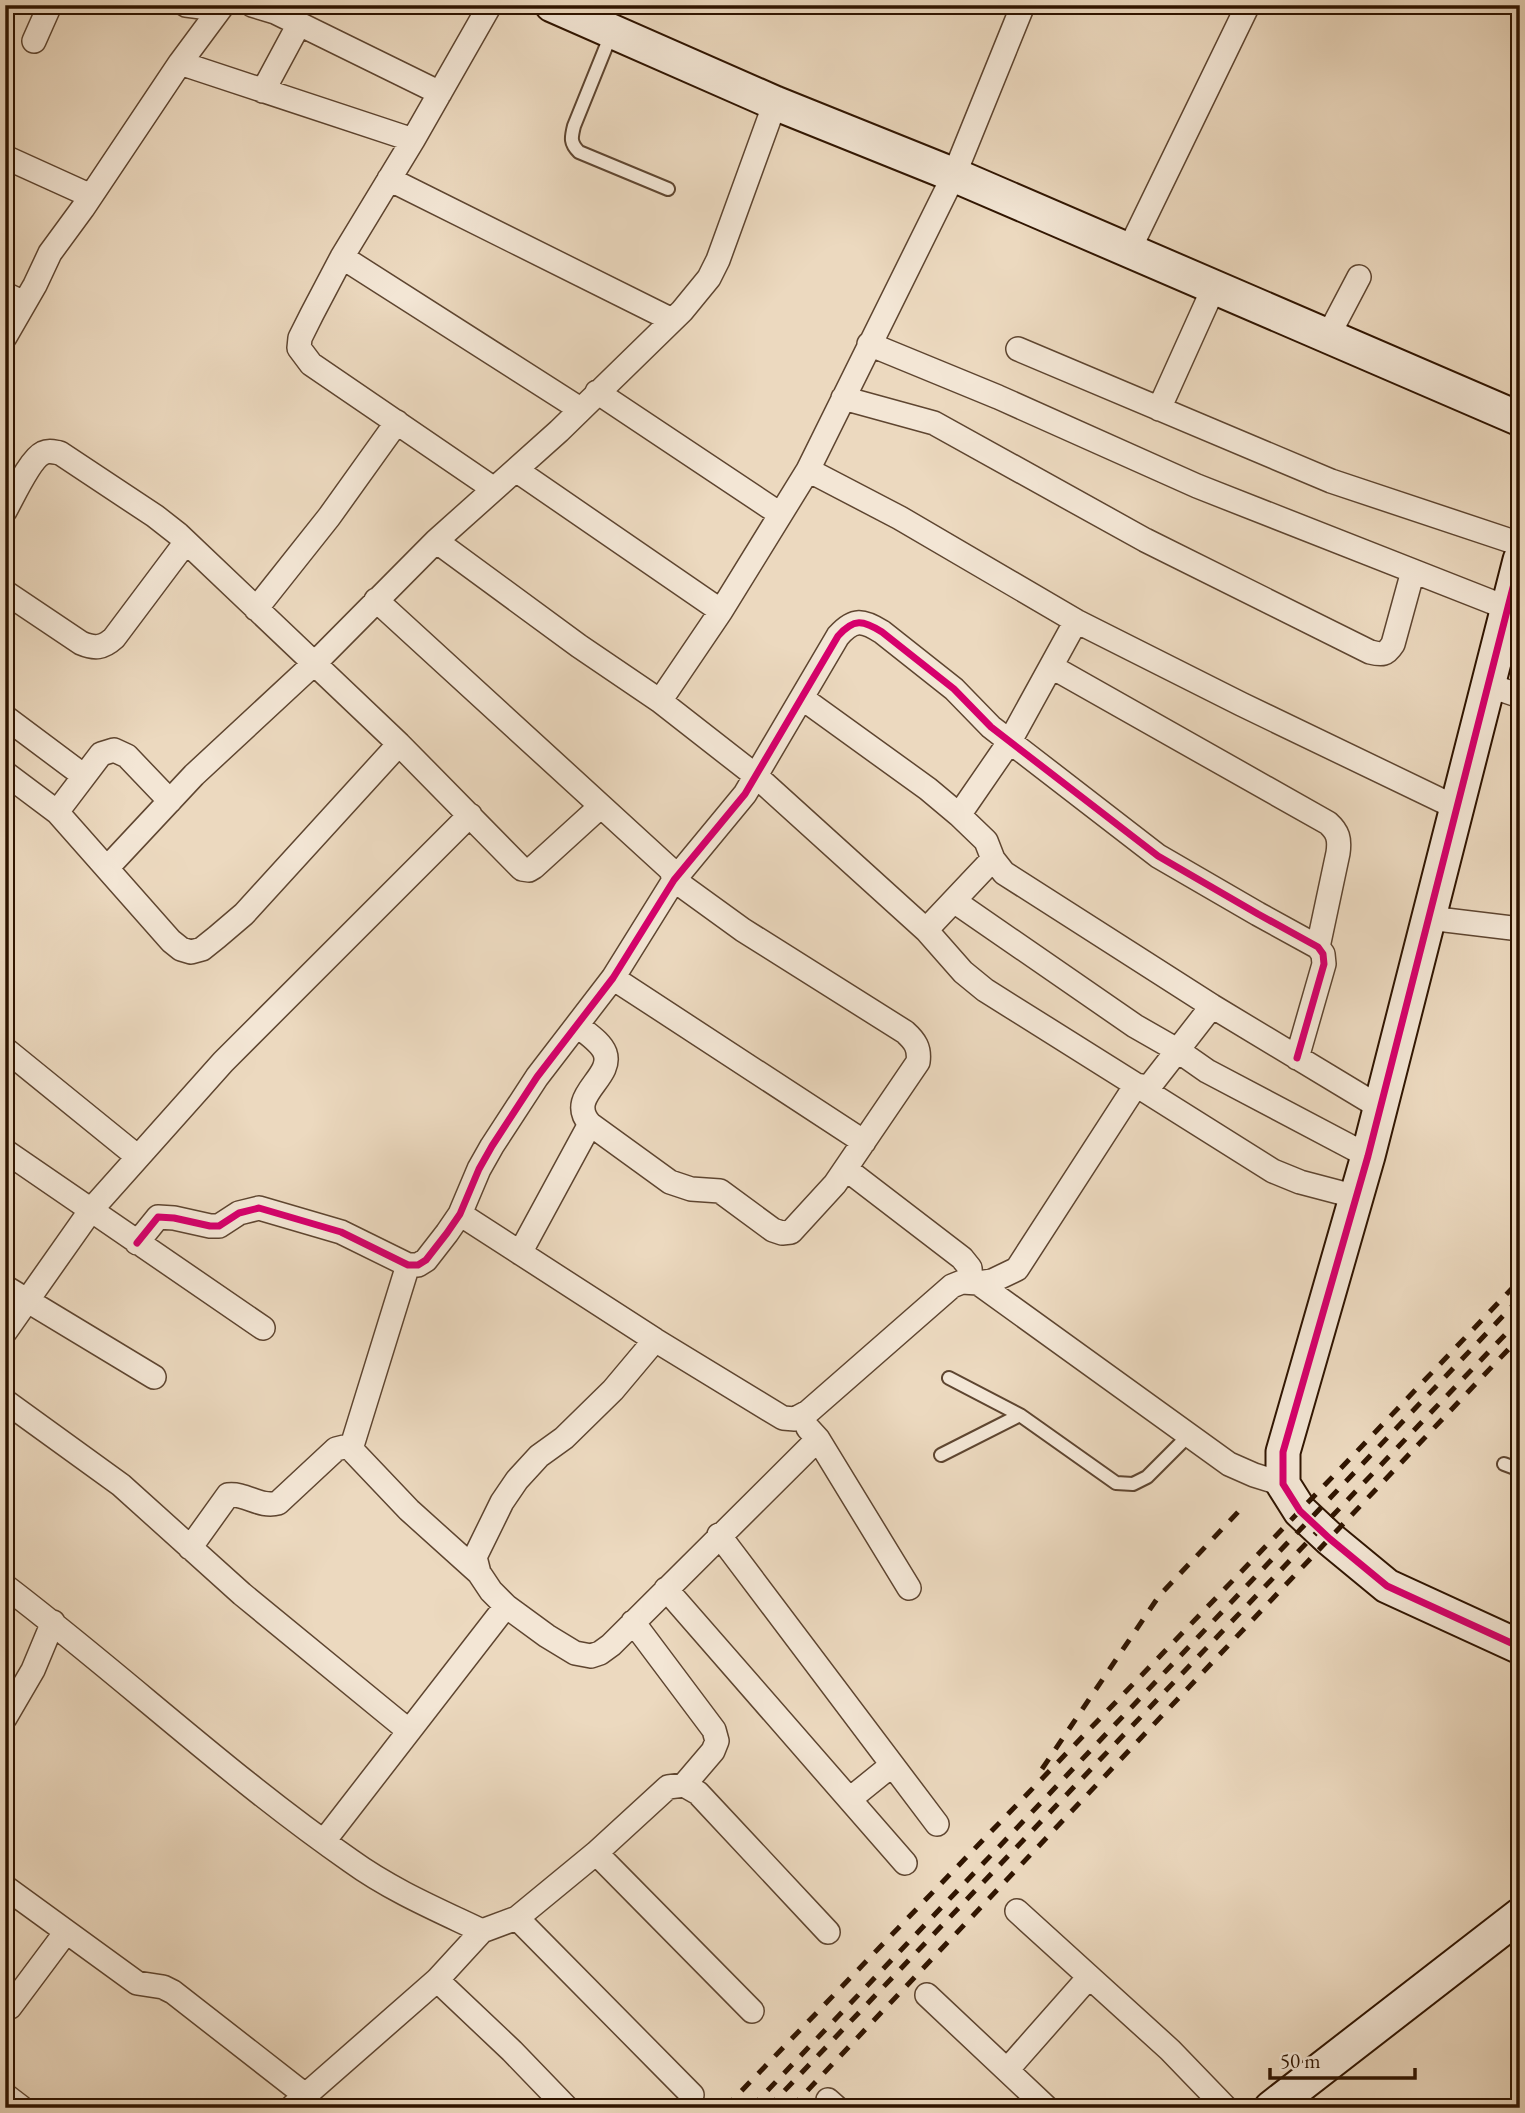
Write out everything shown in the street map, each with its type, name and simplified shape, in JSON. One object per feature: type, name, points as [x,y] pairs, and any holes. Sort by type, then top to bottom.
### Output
[{"type":"street","points":[[34,41],[50,5]]},
{"type":"street","points":[[186,5],[209,8],[221,5]]},
{"type":"street","points":[[5,337],[15,298],[91,196],[221,5]]},
{"type":"street","points":[[252,5],[275,12],[440,93]]},
{"type":"street","points":[[490,5],[342,257],[300,338],[299,348],[311,364],[494,489]]},
{"type":"street","points":[[552,5],[775,103],[954,175],[1520,419]]},
{"type":"street","points":[[1129,250],[1248,5]]},
{"type":"street","points":[[660,701],[721,611],[808,470],[954,175],[1020,6]]},
{"type":"street","points":[[263,91],[299,24]]},
{"type":"street","points":[[180,63],[413,140]]},
{"type":"street","points":[[108,867],[194,775],[314,664],[436,541],[516,470],[699,291],[718,260],[775,103]]},
{"type":"street","points":[[5,157],[91,196]]},
{"type":"street","points":[[390,179],[672,320]]},
{"type":"street","points":[[342,257],[580,409]]},
{"type":"street","points":[[1328,336],[1359,277]]},
{"type":"street","points":[[1159,409],[1214,287]]},
{"type":"street","points":[[869,344],[998,397],[1197,486],[1514,611]]},
{"type":"street","points":[[1018,349],[1331,481],[1520,544]]},
{"type":"street","points":[[597,392],[780,514]]},
{"type":"street","points":[[842,398],[934,424],[1145,540],[1370,652],[1381,655],[1393,644],[1413,572]]},
{"type":"street","points":[[256,609],[329,517],[397,422]]},
{"type":"street","points":[[5,511],[40,454],[50,451],[60,453],[155,516],[186,542],[399,744],[522,869],[529,870],[601,806]]},
{"type":"street","points":[[516,470],[721,611]]},
{"type":"street","points":[[808,470],[900,518],[1076,621],[1457,808]]},
{"type":"street","points":[[436,541],[579,646],[660,701],[757,776],[926,930],[963,972],[985,990],[1273,1171],[1300,1182],[1357,1197]]},
{"type":"street","points":[[5,592],[81,643],[92,648],[105,646],[114,638],[186,542]]},
{"type":"street","points":[[1520,560],[1514,611],[1488,685],[1381,1108],[1283,1452],[1283,1484],[1300,1511],[1387,1586],[1520,1647]]},
{"type":"street","points":[[376,600],[671,870],[674,880],[743,930],[905,1032],[916,1044],[919,1053],[918,1062],[835,1184],[791,1232],[782,1233],[773,1230],[720,1191],[691,1189],[670,1182],[590,1124],[583,1116],[582,1107],[605,1066],[606,1055],[601,1046],[577,1025]]},
{"type":"street","points":[[960,815],[1010,740],[1076,621]]},
{"type":"street","points":[[138,1243],[158,1217],[219,1226],[239,1213],[259,1208],[341,1232],[408,1265],[418,1265],[426,1260],[460,1214],[479,1169],[537,1077],[613,978],[674,880],[746,794],[838,636],[846,627],[858,622],[869,624],[954,689],[991,727],[1158,856],[1318,947],[1323,954],[1324,964],[1297,1058]]},
{"type":"street","points":[[1052,667],[1328,823],[1337,831],[1340,843],[1318,947]]},
{"type":"street","points":[[1488,685],[1520,696]]},
{"type":"street","points":[[802,698],[960,815],[986,841],[993,859],[1004,873],[1212,1006],[1381,1108]]},
{"type":"street","points":[[5,718],[85,776]]},
{"type":"street","points":[[5,773],[58,812],[171,941],[181,949],[191,952],[202,949],[244,914],[399,744]]},
{"type":"street","points":[[58,812],[101,754],[114,750],[127,756],[170,801]]},
{"type":"street","points":[[5,1332],[91,1210],[223,1062],[470,815]]},
{"type":"street","points":[[926,930],[993,859]]},
{"type":"street","points":[[954,901],[1135,1026],[1206,1071],[1368,1156]]},
{"type":"street","points":[[1429,918],[1520,929]]},
{"type":"street","points":[[613,978],[864,1142]]},
{"type":"street","points":[[1136,1085],[1149,1087],[1212,1006]]},
{"type":"street","points":[[5,1049],[138,1157]]},
{"type":"street","points":[[795,1419],[808,1412],[952,1286],[992,1281],[1017,1269],[1136,1085]]},
{"type":"street","points":[[520,1253],[590,1124]]},
{"type":"street","points":[[5,1151],[263,1328]]},
{"type":"street","points":[[846,1169],[962,1258],[970,1268],[974,1282],[1058,1338],[1229,1464],[1283,1484]]},
{"type":"street","points":[[460,1214],[655,1340],[783,1418],[795,1419],[810,1429],[909,1588]]},
{"type":"street","points":[[351,1449],[408,1265]]},
{"type":"street","points":[[5,1287],[154,1377]]},
{"type":"street","points":[[478,1573],[475,1557],[502,1502],[517,1480],[539,1456],[564,1438],[613,1390],[655,1340]]},
{"type":"street","points":[[5,1401],[121,1485],[242,1594],[409,1731]]},
{"type":"street","points":[[190,1548],[228,1494],[270,1505],[278,1503],[337,1449],[344,1447],[351,1449],[409,1510],[478,1573],[506,1606],[575,1653],[591,1656],[611,1645],[818,1439]]},
{"type":"street","points":[[719,1535],[937,1824]]},
{"type":"street","points":[[5,1586],[352,1863],[482,1931]]},
{"type":"street","points":[[666,1588],[905,1863]]},
{"type":"street","points":[[324,1841],[506,1606]]},
{"type":"street","points":[[6,1715],[33,1670],[53,1622]]},
{"type":"street","points":[[633,1622],[714,1730],[717,1741],[713,1751],[684,1785]]},
{"type":"street","points":[[850,1799],[892,1765]]},
{"type":"street","points":[[5,1887],[137,1983],[163,1987],[173,1992],[298,2101],[437,1980],[482,1931],[517,1918],[596,1853],[668,1787],[684,1785],[698,1793],[828,1932]]},
{"type":"street","points":[[596,1853],[752,2011]]},
{"type":"street","points":[[1017,1911],[1170,2050],[1226,2108]]},
{"type":"street","points":[[1271,2108],[1520,1915]]},
{"type":"street","points":[[517,1918],[692,2095]]},
{"type":"street","points":[[9,2007],[66,1932]]},
{"type":"street","points":[[1007,2070],[1089,1977]]},
{"type":"street","points":[[437,1980],[567,2108]]},
{"type":"street","points":[[927,1995],[1047,2108]]},
{"type":"street","points":[[5,2095],[22,2108]]},
{"type":"lane","points":[[612,32],[573,126],[572,145],[579,152],[668,189]]},
{"type":"lane","points":[[949,1378],[1020,1415],[1116,1483],[1133,1484],[1146,1477],[1189,1435]]},
{"type":"lane","points":[[942,1455],[1020,1415]]},
{"type":"lane","points":[[1504,1464],[1520,1470]]},
{"type":"railway","points":[[725,2108],[1520,1280]]},
{"type":"railway","points":[[751,2108],[1520,1298]]},
{"type":"railway","points":[[768,2108],[1520,1319]]},
{"type":"railway","points":[[791,2108],[1520,1337]]},
{"type":"railway","points":[[1042,1769],[1159,1596],[1239,1511]]},
{"type":"cycle path","points":[[1520,560],[1368,1156],[1283,1452],[1283,1484],[1300,1511],[1387,1586],[1520,1647]]},
{"type":"cycle path","points":[[137,1243],[158,1217],[219,1226],[239,1213],[259,1208],[341,1232],[408,1265],[418,1265],[426,1260],[460,1214],[479,1169],[537,1077],[613,978],[674,880],[745,794],[838,636],[849,626],[859,623],[882,632],[954,689],[991,727],[1158,856],[1318,947],[1323,954],[1324,964],[1297,1058]]}]
